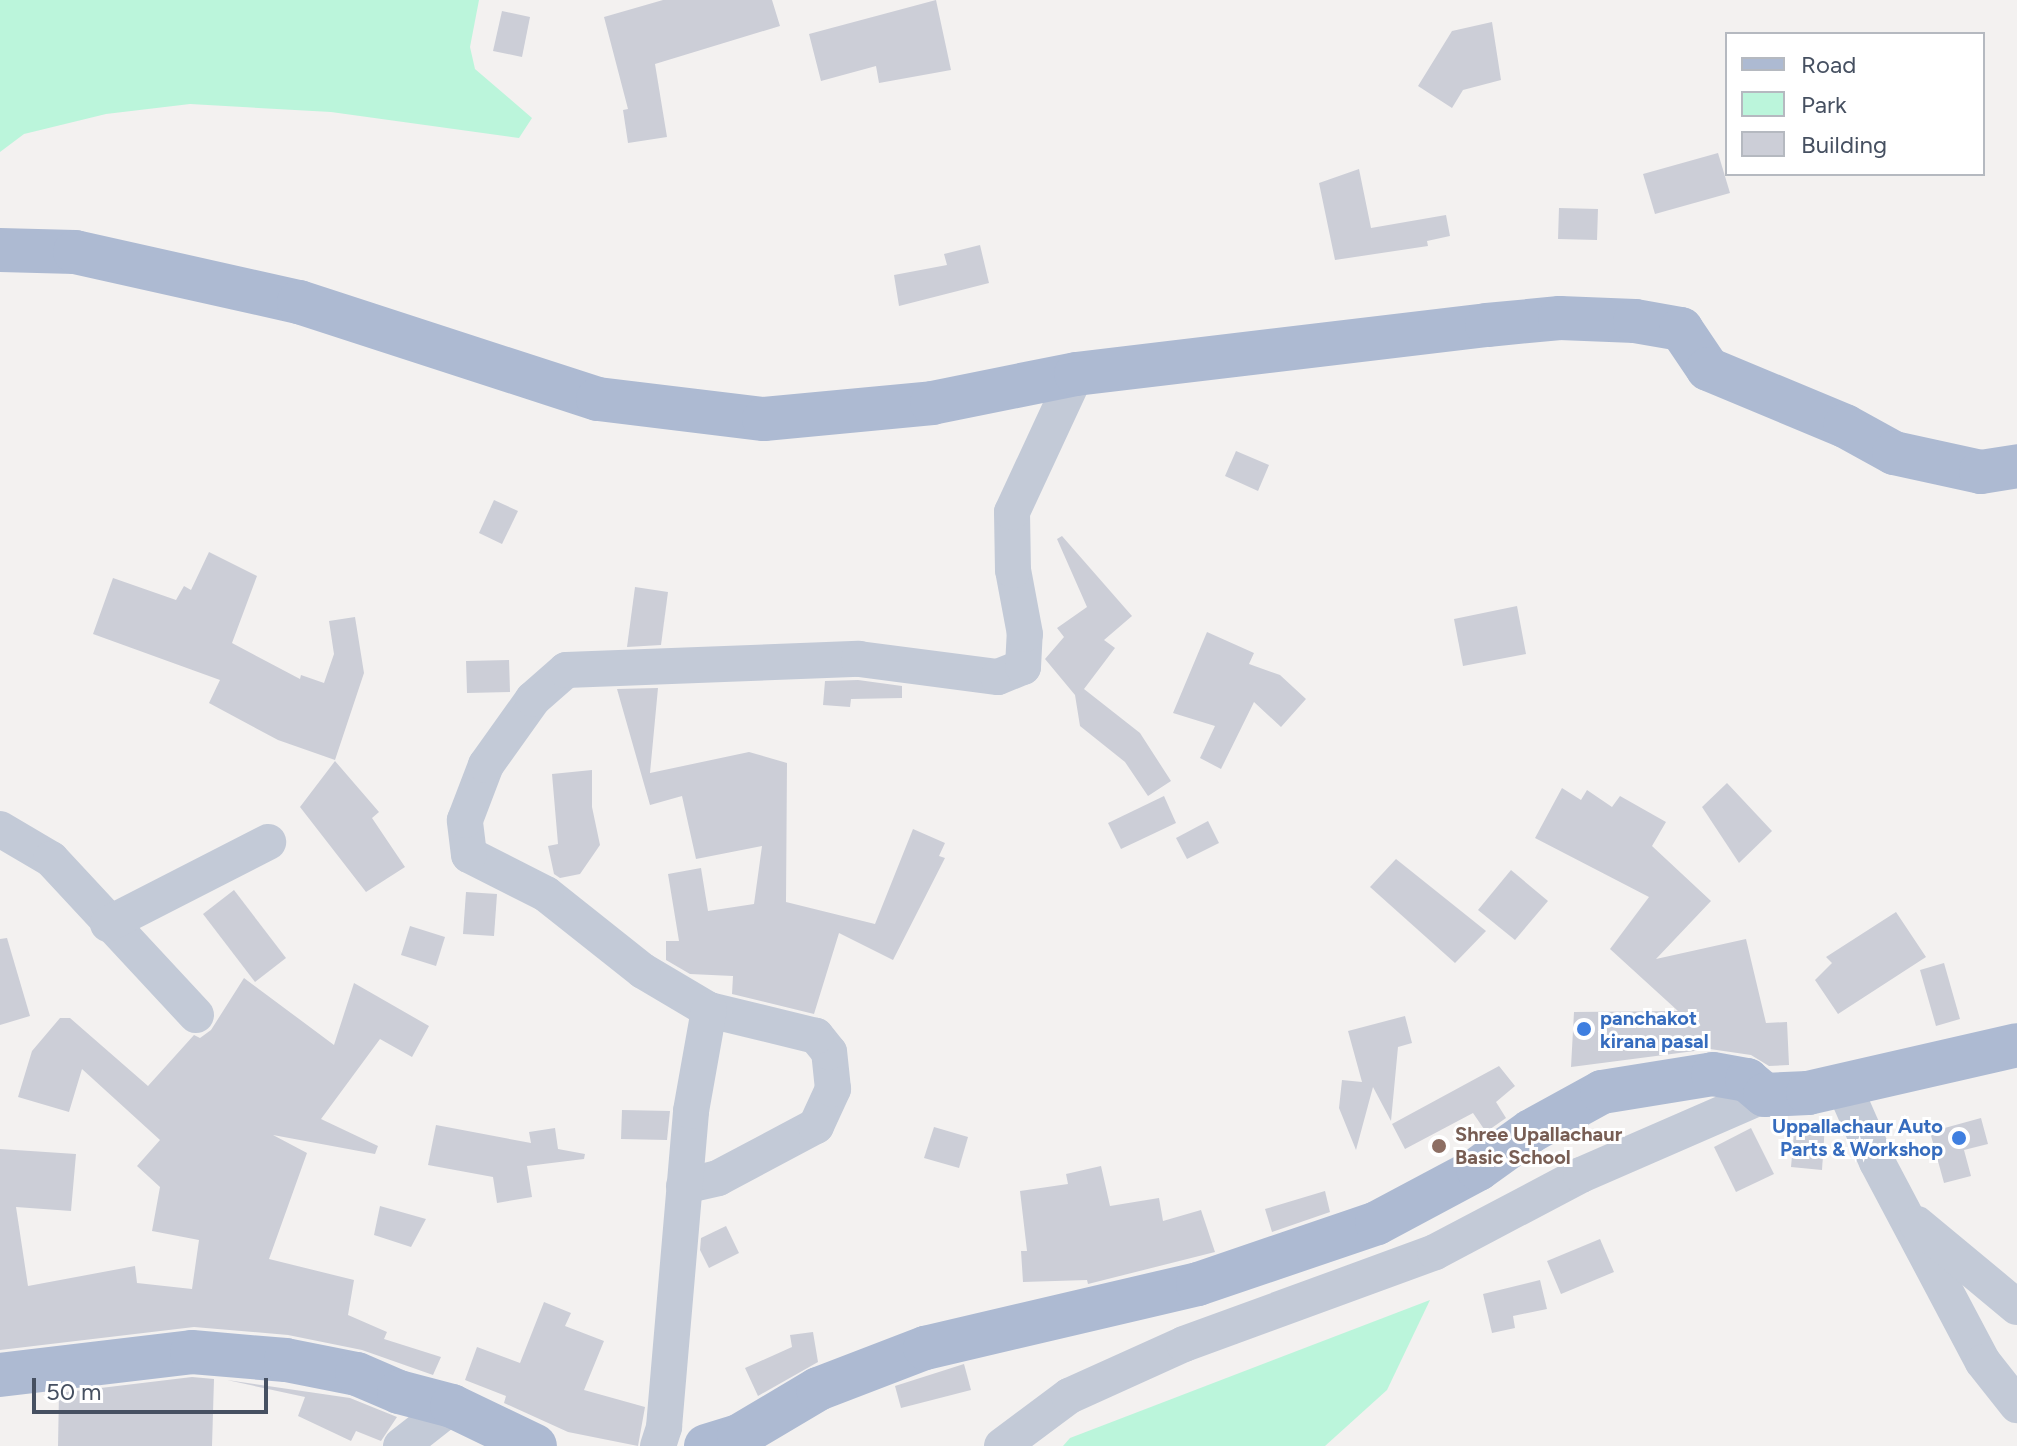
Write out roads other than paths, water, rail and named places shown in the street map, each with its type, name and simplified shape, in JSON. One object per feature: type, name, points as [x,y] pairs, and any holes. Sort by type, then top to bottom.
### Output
[{"type":"main road","points":[[0,250],[75,252],[299,302],[598,399],[764,419],[932,403],[1076,374],[1545,319],[1635,321],[1681,329],[1708,369],[1845,426],[1894,453],[1981,472],[2017,466]]},
{"type":"main road","points":[[706,1446],[739,1436],[818,1389],[925,1348],[1198,1284],[1377,1223],[1478,1169],[1531,1131],[1602,1092],[1713,1074],[1747,1080],[1765,1095],[1844,1087],[2017,1045]]},
{"type":"main road","points":[[0,1375],[192,1352],[311,1364],[452,1406],[535,1446]]},
{"type":"street","points":[[684,1186],[718,1178],[816,1126],[833,1089],[829,1052],[816,1036],[709,1010],[643,971],[546,894],[469,855],[465,820],[486,765],[533,699],[566,670],[859,659],[998,677],[1023,667],[1025,634],[1013,570],[1012,512],[1076,374]]},
{"type":"street","points":[[0,829],[51,859],[108,924],[196,1015]]},
{"type":"street","points":[[108,924],[268,842]]},
{"type":"street","points":[[658,1446],[664,1427],[691,1111],[709,1010]]},
{"type":"street","points":[[1844,1087],[1904,1213],[1983,1362],[2017,1405]]},
{"type":"street","points":[[1002,1446],[1083,1389],[1184,1344],[1435,1252],[1581,1175],[1765,1095]]},
{"type":"street","points":[[1904,1213],[2017,1307]]},
{"type":"street","points":[[401,1446],[452,1406]]},
{"type":"place","name":"panchakot kirana pasal","points":[[1584,1029]]},
{"type":"place","name":"Uppallachaur Auto Parts & Workshop","points":[[1959,1138]]},
{"type":"place","name":"Shree Upallachaur Basic School","points":[[1439,1146]]}]
